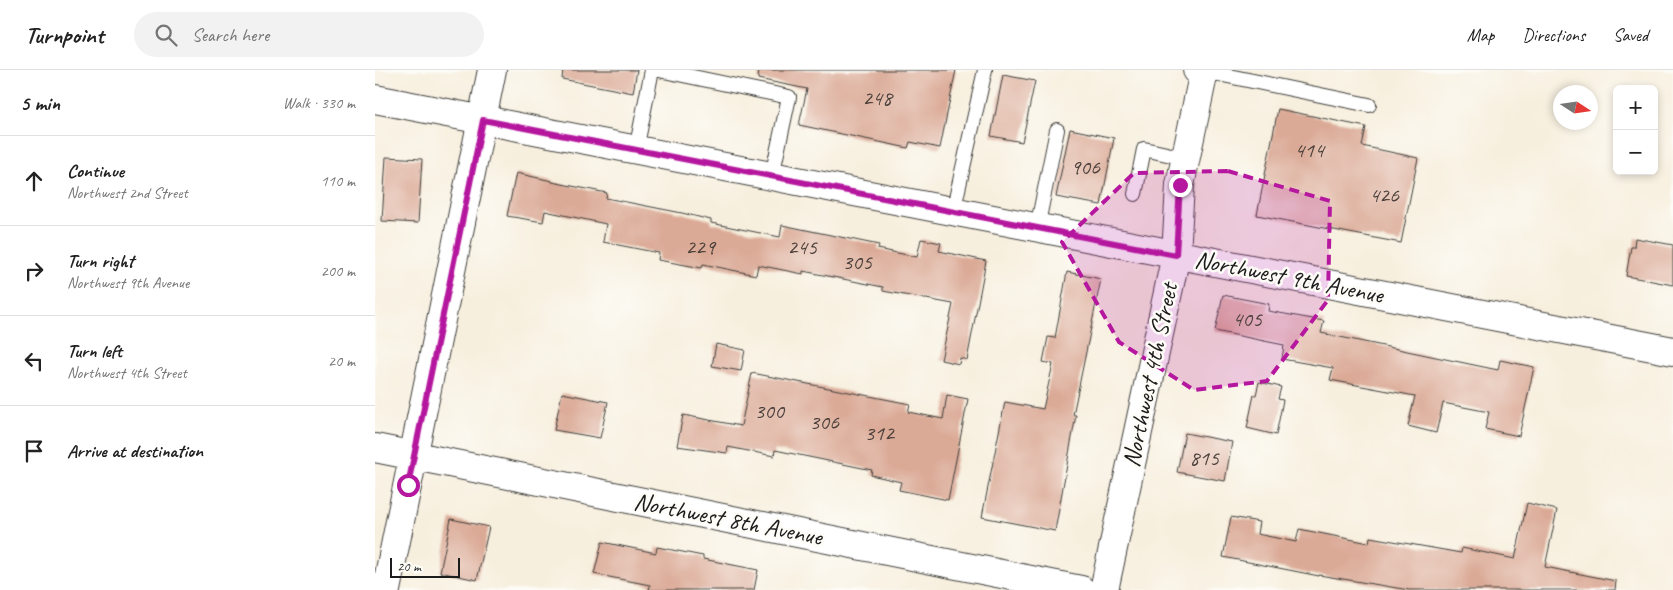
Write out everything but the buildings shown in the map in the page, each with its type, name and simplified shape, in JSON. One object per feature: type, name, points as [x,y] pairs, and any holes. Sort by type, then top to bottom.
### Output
[{"type":"street","points":[[386,590],[492,70]]},
{"type":"street","name":"Northwest 4th Street","points":[[1104,590],[1176,255],[1180,185],[1201,71]]},
{"type":"street","name":"Northwest 9th Avenue","points":[[375,99],[1673,351]]},
{"type":"street","name":"Northwest 8th Avenue","points":[[375,448],[1081,590]]},
{"type":"lane","points":[[636,150],[652,70]]},
{"type":"lane","points":[[659,70],[789,96],[772,176]]},
{"type":"lane","points":[[953,212],[985,70]]},
{"type":"lane","points":[[1201,71],[1369,105]]},
{"type":"lane","points":[[1037,228],[1057,130]]},
{"type":"lane","points":[[1135,194],[1144,149],[1185,158]]},
{"type":"highlighted area","points":[[1228,171],[1330,201],[1328,300],[1267,381],[1194,390],[1119,342],[1062,242],[1134,173]]},
{"type":"route","points":[[408,485],[483,120],[1176,255],[1180,185]]}]
